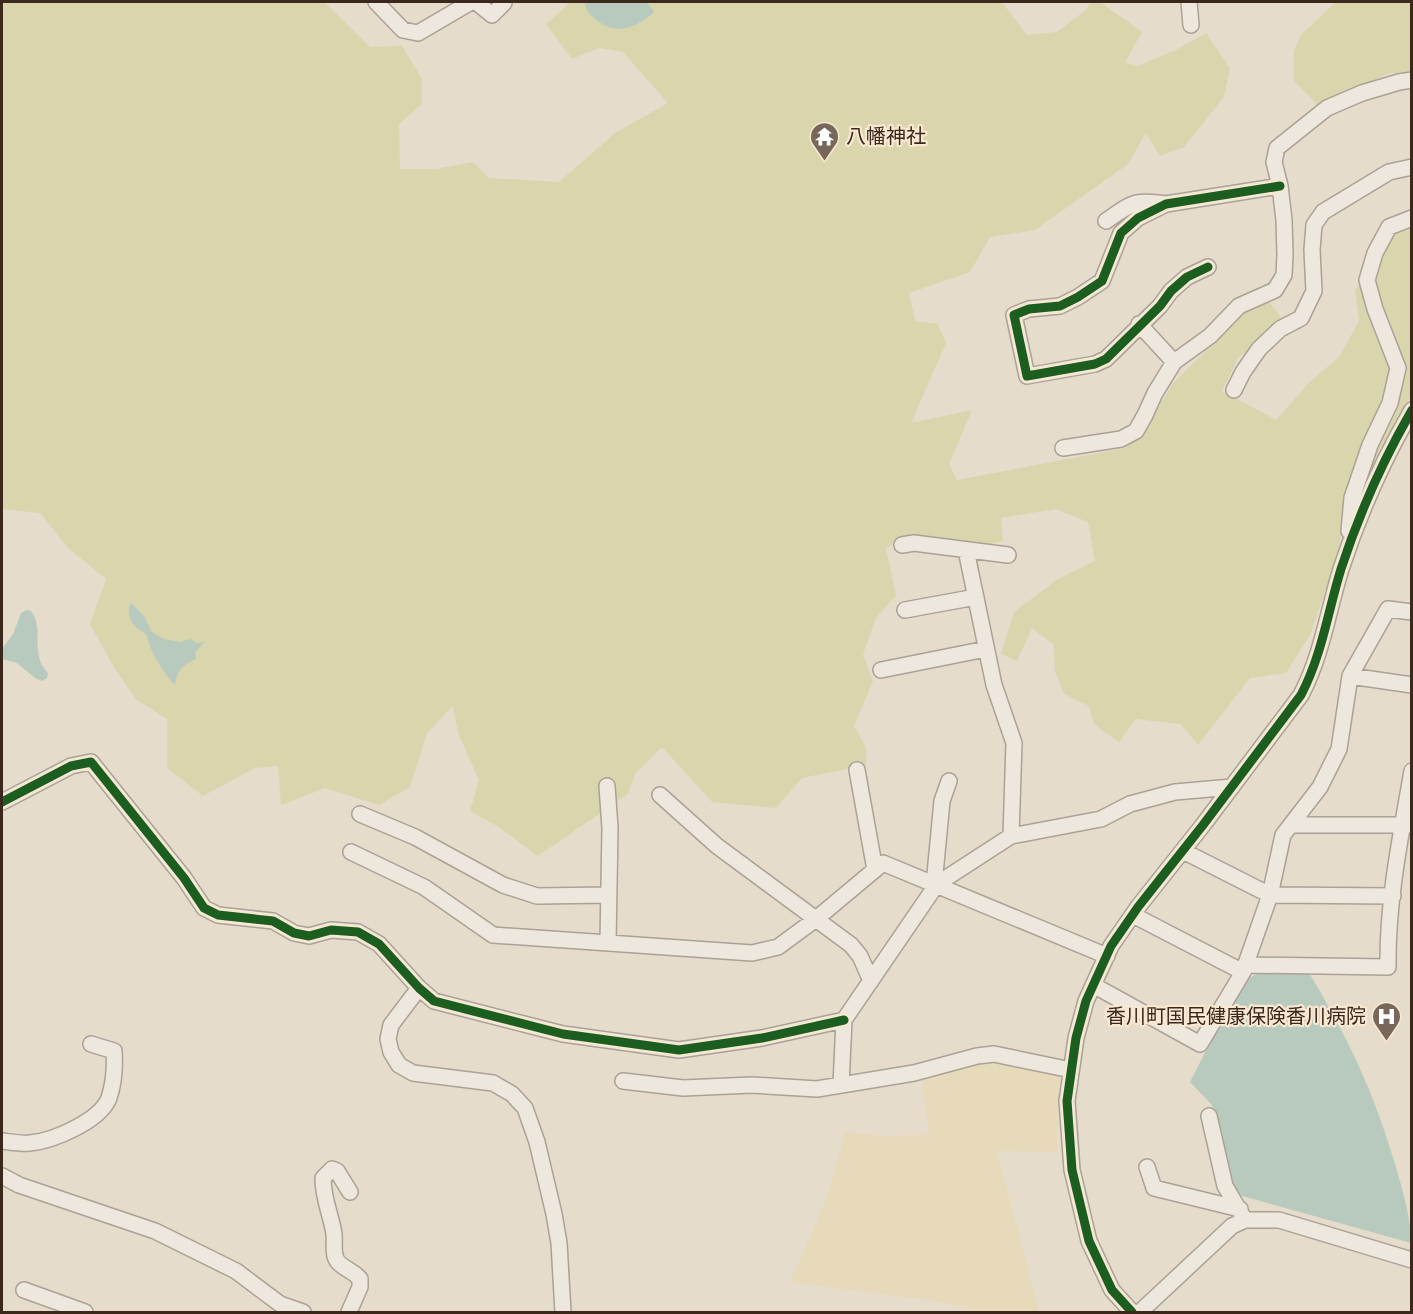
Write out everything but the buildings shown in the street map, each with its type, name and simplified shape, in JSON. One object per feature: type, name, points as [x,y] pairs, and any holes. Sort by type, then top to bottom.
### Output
[{"type":"street","points":[[376,2],[403,30],[418,33],[471,2]]},
{"type":"street","points":[[476,2],[492,15],[504,3]]},
{"type":"street","points":[[1189,2],[1191,25]]},
{"type":"street","points":[[1063,448],[1121,440],[1136,431],[1174,362],[1210,336],[1239,306],[1275,290],[1284,275],[1285,255],[1280,186],[1274,162],[1277,148],[1327,108],[1362,93],[1399,81],[1412,80]]},
{"type":"street","points":[[1234,390],[1259,349],[1280,329],[1301,318],[1310,300],[1314,291],[1312,250],[1314,225],[1323,212],[1389,172],[1412,167]]},
{"type":"street","points":[[1208,267],[1187,277],[1106,358],[1095,364],[1027,376],[1014,315],[1029,309],[1060,306],[1102,281],[1121,233],[1138,218],[1166,204],[1280,186]]},
{"type":"street","points":[[1106,221],[1134,202],[1146,200],[1166,204]]},
{"type":"street","points":[[1354,537],[1349,531],[1352,498],[1370,445],[1390,403],[1398,368],[1375,309],[1367,280],[1375,253],[1389,227],[1412,218]]},
{"type":"street","points":[[1139,324],[1174,362]]},
{"type":"street","points":[[1132,1312],[1112,1290],[1089,1241],[1072,1170],[1067,1101],[1076,1038],[1093,985],[1107,956],[1133,915],[1301,695],[1313,672],[1341,568],[1386,455],[1412,410]]},
{"type":"street","points":[[902,545],[914,543],[1008,555]]},
{"type":"street","points":[[966,550],[994,685],[1014,743],[1011,836]]},
{"type":"street","points":[[905,610],[976,597]]},
{"type":"street","points":[[1093,985],[1200,1044],[1244,969],[1270,895],[1283,835],[1320,787],[1339,749],[1350,676],[1388,609],[1412,612]]},
{"type":"street","points":[[881,670],[986,649]]},
{"type":"street","points":[[1350,676],[1412,685]]},
{"type":"street","points":[[2,802],[71,766],[91,762],[184,878],[204,908],[218,915],[273,921],[294,933],[309,936],[331,930],[358,932],[379,944],[434,1002],[563,1034],[679,1050],[762,1038],[844,1020]]},
{"type":"street","points":[[857,770],[875,870]]},
{"type":"street","points":[[1133,915],[1244,969],[1388,967],[1387,940],[1407,826],[1412,771]]},
{"type":"street","points":[[937,884],[935,874],[942,801],[950,781]]},
{"type":"street","points":[[607,786],[610,828],[608,943]]},
{"type":"street","points":[[841,1085],[844,1020],[937,884],[1011,836],[1101,819],[1130,804],[1175,792],[1232,788]]},
{"type":"street","points":[[660,795],[717,846],[852,945],[860,956],[871,981]]},
{"type":"street","points":[[360,813],[415,837],[503,885],[537,896],[609,895]]},
{"type":"street","points":[[1291,825],[1407,826]]},
{"type":"street","points":[[1183,850],[1270,895],[1393,896]]},
{"type":"street","points":[[351,852],[424,887],[493,935],[752,953],[778,946],[816,919],[883,863],[1107,956]]},
{"type":"street","points":[[419,988],[391,1025],[388,1039],[391,1052],[399,1065],[413,1073],[493,1083],[512,1094],[525,1108],[537,1142],[554,1214],[559,1243],[563,1312]]},
{"type":"street","points":[[2,1141],[28,1143],[47,1140],[62,1135],[101,1110],[109,1098],[115,1067],[114,1051],[91,1044]]},
{"type":"street","points":[[623,1081],[683,1088],[752,1085],[817,1089],[914,1073],[977,1056],[994,1054],[1071,1070]]},
{"type":"street","points":[[1209,1116],[1225,1186],[1242,1215]]},
{"type":"street","points":[[1148,1167],[1154,1188],[1242,1215],[1279,1220],[1412,1260]]},
{"type":"street","points":[[349,1312],[360,1287],[360,1279],[356,1273],[338,1263],[335,1257],[334,1232],[323,1196],[323,1178],[332,1168],[337,1171],[350,1192]]},
{"type":"street","points":[[2,1176],[19,1185],[154,1231],[236,1271],[280,1304],[303,1312]]},
{"type":"street","points":[[1140,1312],[1242,1215]]},
{"type":"street","points":[[24,1290],[86,1312]]},
{"type":"shaded area","points":[[2,2],[324,2],[370,47],[402,46],[422,79],[422,104],[399,124],[400,169],[436,169],[473,162],[489,178],[559,182],[615,133],[668,103],[623,52],[599,48],[572,59],[546,24],[569,2],[1002,2],[1027,35],[1057,32],[1086,10],[1091,2],[1100,2],[1142,32],[1125,62],[1137,66],[1176,50],[1206,33],[1230,68],[1224,97],[1184,147],[1160,156],[1146,133],[1128,164],[1035,230],[990,237],[970,272],[909,293],[915,321],[938,324],[946,343],[911,423],[972,410],[949,464],[957,480],[1126,448],[1149,423],[1173,383],[1251,307],[1270,303],[1284,321],[1238,358],[1222,391],[1276,420],[1312,380],[1339,357],[1359,321],[1355,290],[1375,269],[1395,233],[1411,228],[1411,395],[1364,491],[1347,489],[1339,549],[1310,635],[1286,673],[1250,678],[1198,745],[1181,724],[1136,719],[1119,742],[1094,724],[1089,706],[1064,694],[1055,672],[1054,645],[1032,628],[1017,661],[1001,654],[1014,612],[1058,579],[1095,561],[1088,522],[1056,509],[1001,518],[1003,541],[973,548],[906,537],[886,548],[896,596],[876,618],[863,654],[873,681],[854,726],[866,747],[866,765],[802,778],[776,808],[712,802],[662,747],[635,774],[628,794],[538,856],[497,826],[470,811],[479,780],[458,733],[453,706],[427,733],[410,787],[379,805],[325,788],[281,805],[278,766],[255,768],[203,796],[167,768],[167,719],[137,700],[115,669],[90,624],[106,579],[68,548],[40,513],[2,509]]},
{"type":"shaded area","points":[[585,2],[647,2],[654,12],[641,22],[627,28],[613,28],[605,26],[593,17],[587,10]]},
{"type":"shaded area","points":[[1336,2],[1411,2],[1411,72],[1390,73],[1317,104],[1294,81],[1294,51],[1301,35]]},
{"type":"shaded area","points":[[131,603],[144,616],[152,632],[164,639],[180,642],[190,639],[197,643],[205,642],[195,652],[196,659],[179,672],[175,685],[158,662],[147,635],[132,622],[129,613]]},
{"type":"shaded area","points":[[31,611],[35,618],[39,657],[48,673],[47,678],[42,681],[17,663],[2,659],[2,649],[13,634],[21,613]]},
{"type":"shaded area","points":[[1261,971],[1309,973],[1336,1021],[1359,1067],[1388,1140],[1406,1205],[1411,1243],[1242,1196],[1228,1179],[1212,1105],[1190,1082],[1240,984]]},
{"type":"shaded area","points":[[998,1062],[1061,1075],[1058,1095],[1057,1152],[997,1151],[1039,1312],[981,1312],[936,1301],[790,1282],[825,1202],[846,1132],[882,1136],[929,1135],[922,1081],[981,1064]]},
{"type":"cycle path","points":[[1208,267],[1187,277],[1171,291],[1160,306],[1106,359],[1095,364],[1027,376],[1014,315],[1029,309],[1060,306],[1102,281],[1121,233],[1138,218],[1166,204],[1280,186]]},
{"type":"cycle path","points":[[1132,1312],[1112,1290],[1089,1241],[1072,1170],[1067,1101],[1076,1038],[1086,1001],[1111,946],[1138,907],[1301,695],[1319,649],[1341,569],[1356,528],[1372,488],[1412,410]]},
{"type":"cycle path","points":[[2,802],[71,766],[91,762],[184,878],[204,908],[218,915],[273,921],[294,933],[309,936],[331,930],[358,932],[379,944],[434,1001],[563,1034],[679,1050],[762,1038],[844,1020]]},
{"type":"place","name":"八幡神社","points":[[825,162]]},
{"type":"place","name":"香川町国民健康保険香川病院","points":[[1387,1042]]}]
